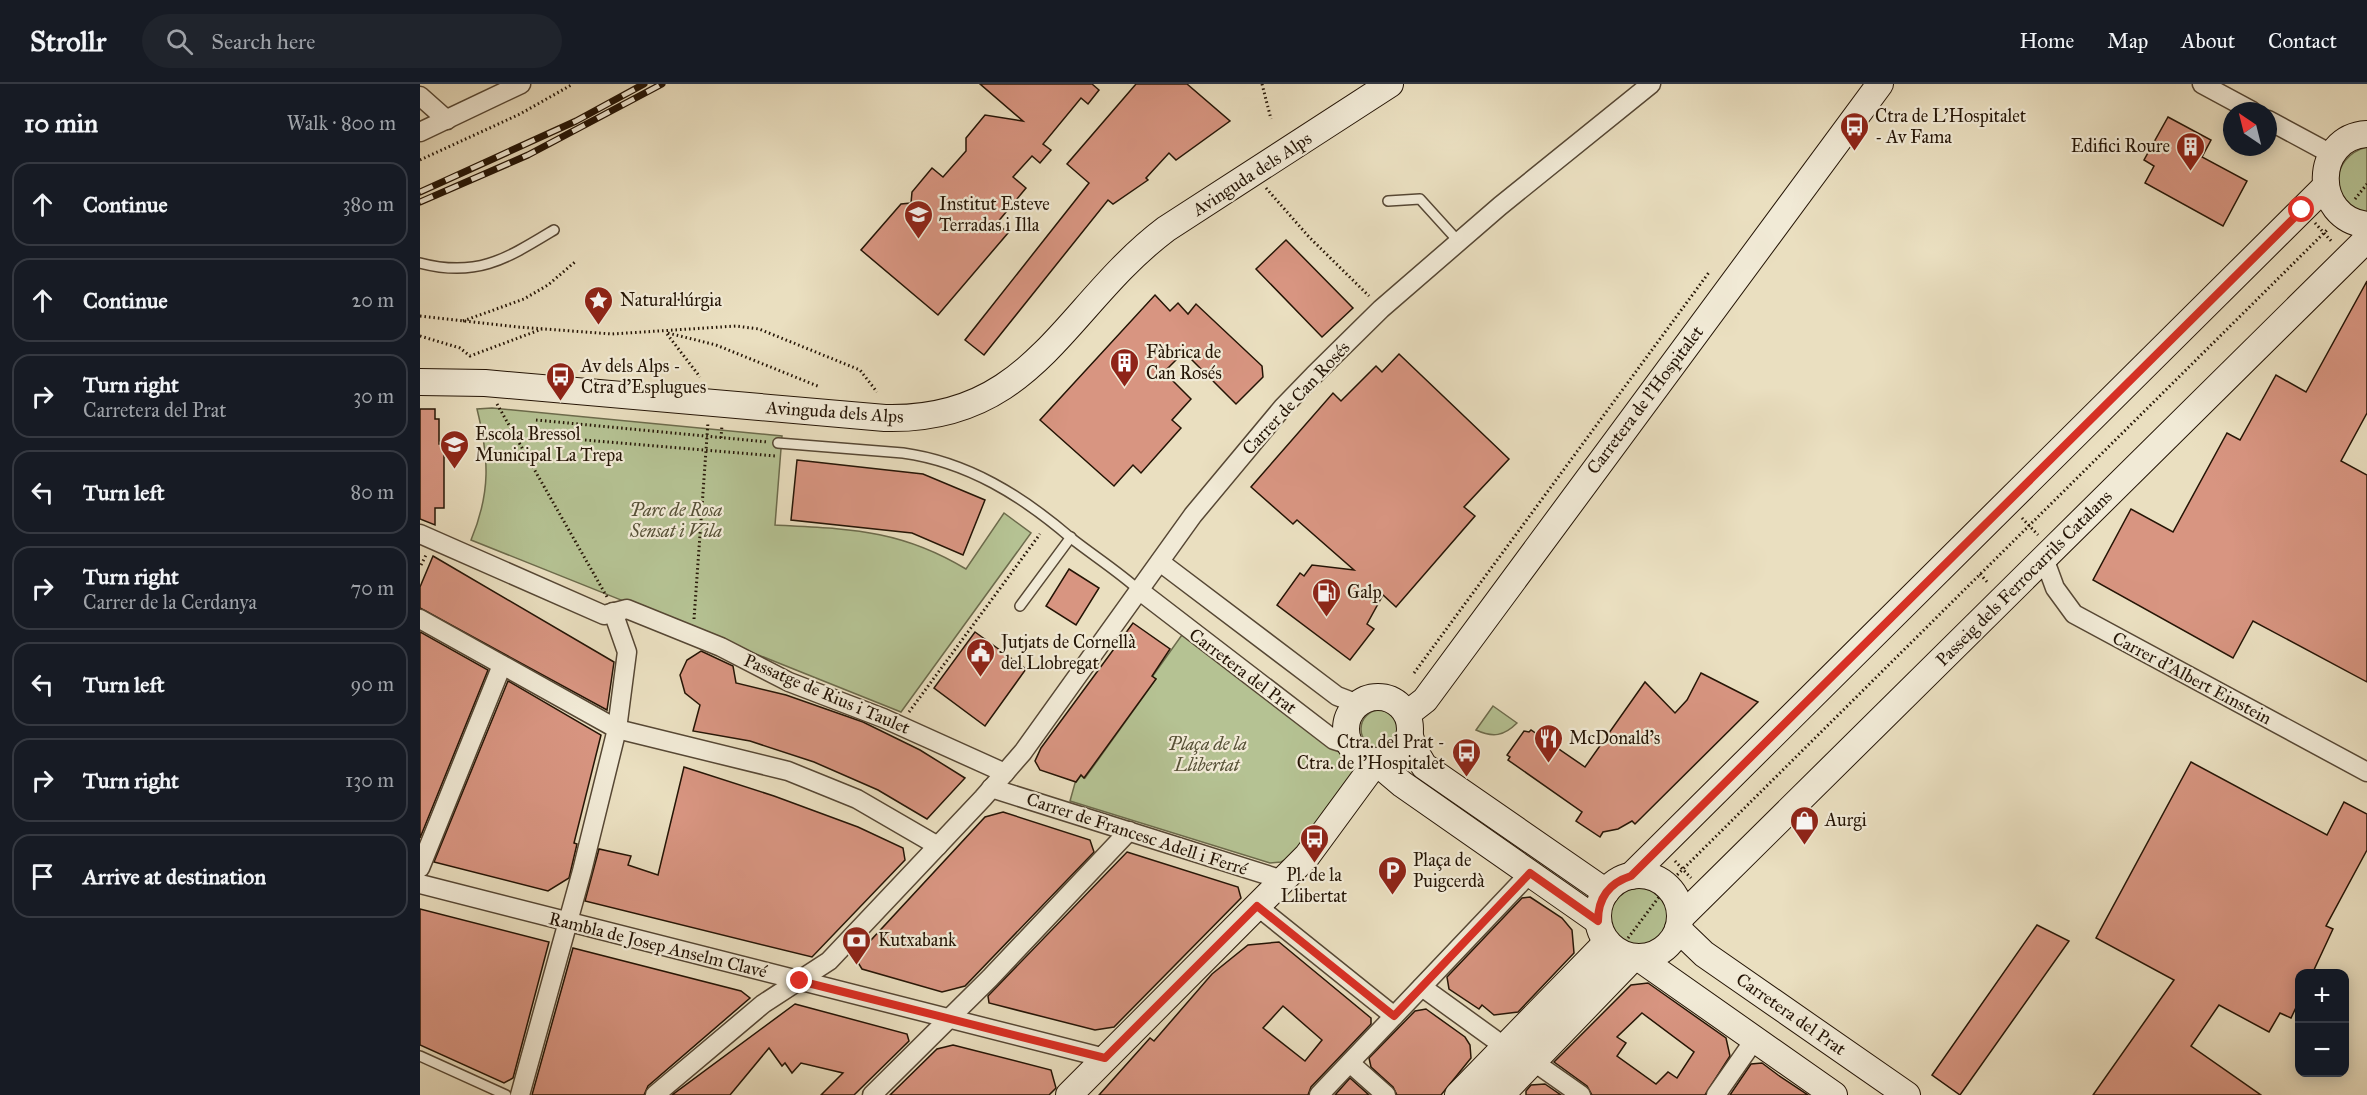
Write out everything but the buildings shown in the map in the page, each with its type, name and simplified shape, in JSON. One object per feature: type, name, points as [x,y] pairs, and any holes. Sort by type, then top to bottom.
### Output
[{"type":"street","points":[[420,132],[521,84]]},
{"type":"street","name":"Avinguda dels Alps","points":[[420,382],[485,383],[885,418],[921,416],[956,409],[990,396],[1023,374],[1132,256],[1166,229],[1390,84]]},
{"type":"street","name":"Carrer de Can Rosés","points":[[655,1095],[763,1004],[829,961],[992,788],[1030,744],[1193,515],[1283,407],[1382,309],[1459,242],[1651,84]]},
{"type":"street","name":"Carretera de l'Hospitalet","points":[[1408,725],[1880,84]]},
{"type":"street","points":[[2202,84],[2235,102]]},
{"type":"street","points":[[420,96],[447,120]]},
{"type":"street","points":[[2277,125],[2332,155]]},
{"type":"street","points":[[2366,132],[2345,142],[2332,155],[2326,172],[2325,187],[2329,198],[2341,215],[2354,223],[2367,225]]},
{"type":"street","points":[[1619,947],[1600,901],[1612,885],[1631,876],[2325,187]]},
{"type":"street","name":"Passeig dels Ferrocarrils Catalans","points":[[1680,923],[2042,548],[2367,238]]},
{"type":"street","name":"Passatge de Rius i Taulet","points":[[420,534],[604,615],[627,609],[693,635],[789,682],[899,725],[1005,773]]},
{"type":"street","name":"Carrer d'Albert Einstein","points":[[2042,548],[2055,588],[2074,614],[2367,772]]},
{"type":"street","name":"Carretera del Prat","points":[[1160,562],[1337,696],[1358,704]]},
{"type":"street","name":"Carretera del Prat","points":[[1140,591],[1334,740],[1350,745]]},
{"type":"street","points":[[520,1095],[568,922],[617,729],[627,652],[613,612]]},
{"type":"street","points":[[420,619],[617,729],[677,746],[763,763],[819,782],[879,810],[938,846]]},
{"type":"street","points":[[420,868],[502,665]]},
{"type":"street","points":[[1606,892],[1424,766],[1418,757],[1408,725],[1398,704],[1387,698],[1366,699],[1358,704],[1346,720],[1346,736],[1350,745],[1362,757],[1376,762],[1402,784],[1530,873],[1619,947],[1834,1095]]},
{"type":"street","points":[[1069,1095],[1307,856],[1376,762],[1397,756],[1408,725]]},
{"type":"street","name":"Carrer de Francesc Adell i Ferré","points":[[992,788],[1283,880]]},
{"type":"street","points":[[872,1095],[1129,831]]},
{"type":"street","points":[[1319,1095],[1530,873]]},
{"type":"street","points":[[1458,1095],[1505,1047],[1619,947],[1664,950],[1673,941],[1680,923],[1674,895],[1667,886],[1650,876],[1631,876]]},
{"type":"street","name":"Rambla de Josep Anselm Clavé","points":[[420,884],[1105,1058]]},
{"type":"street","points":[[1257,906],[1394,1016]]},
{"type":"street","name":"Carretera del Prat","points":[[1680,923],[1704,954],[1907,1095]]},
{"type":"street","points":[[1502,1095],[1534,1062],[1619,947]]},
{"type":"street","points":[[1479,1095],[1619,947]]},
{"type":"street","points":[[1422,987],[1505,1047]]},
{"type":"street","points":[[1716,1095],[1755,1040]]},
{"type":"street","points":[[1534,1062],[1581,1095]]},
{"type":"street","points":[[1350,1063],[1386,1095]]},
{"type":"lane","points":[[1388,201],[1420,199],[1459,242]]},
{"type":"lane","points":[[420,263],[455,270],[492,265],[514,255],[554,230]]},
{"type":"lane","points":[[778,443],[903,453],[942,461],[989,480],[1011,492],[1140,591]]},
{"type":"lane","points":[[1020,606],[1071,537]]},
{"type":"lane","points":[[420,1056],[506,1095]]},
{"type":"path","points":[[420,160],[520,114],[573,84]]},
{"type":"path","points":[[1262,84],[1271,119]]},
{"type":"path","points":[[2349,207],[2367,184]]},
{"type":"path","points":[[1267,190],[1373,299]]},
{"type":"path","points":[[2313,221],[2336,246]]},
{"type":"path","name":"Passeig dels Ferrocarrils Catalans","points":[[1674,878],[2333,224]]},
{"type":"path","points":[[462,321],[524,299],[548,285],[576,261]]},
{"type":"path","name":"Carretera de l'Hospitalet","points":[[1414,673],[1710,271]]},
{"type":"path","points":[[420,316],[612,334],[736,326],[759,329],[860,370],[877,392]]},
{"type":"path","points":[[420,336],[460,348],[470,356],[543,328]]},
{"type":"path","points":[[666,332],[700,377]]},
{"type":"path","points":[[666,332],[716,345],[820,387]]},
{"type":"path","points":[[496,402],[606,593],[613,612]]},
{"type":"path","points":[[536,420],[778,443]]},
{"type":"path","points":[[693,635],[708,422]]},
{"type":"path","points":[[721,438],[722,423]]},
{"type":"path","points":[[585,440],[780,455]]},
{"type":"path","name":"Passeig dels Ferrocarrils Catalans","points":[[2018,514],[2029,526],[2042,548]]},
{"type":"path","points":[[899,725],[1040,534]]},
{"type":"path","points":[[420,566],[426,556]]},
{"type":"path","points":[[1671,857],[1694,881]]},
{"type":"path","points":[[1619,947],[1659,897]]},
{"type":"green space","points":[[2367,147],[2367,214],[2354,209],[2345,201],[2338,181],[2345,160],[2354,152]]},
{"type":"green space","name":"Parc de Rosa Sensat i Vila","points":[[492,408],[782,436],[775,525],[851,530],[896,539],[919,546],[966,569],[1004,513],[1031,533],[901,712],[471,540],[482,506],[486,475],[484,443],[477,409]]},
{"type":"green space","name":"Plaça de la Llibertat","points":[[1184,632],[1360,764],[1292,856],[1281,862],[1270,863],[1070,801],[1075,783],[1081,775],[1085,778],[1156,679],[1152,677]]},
{"type":"green space","points":[[1493,706],[1517,723],[1508,731],[1493,735],[1476,730]]},
{"type":"green space","points":[[1380,710],[1393,716],[1399,729],[1393,742],[1380,748],[1367,742],[1361,729],[1367,716]]},
{"type":"green space","points":[[1639,888],[1650,890],[1663,901],[1668,917],[1666,928],[1655,941],[1639,946],[1628,944],[1615,933],[1610,917],[1612,906],[1623,893]]},
{"type":"railway","points":[[420,192],[576,121],[644,84]]},
{"type":"railway","points":[[420,202],[528,155],[662,84]]},
{"type":"place","name":"Ctra de L'Hospitalet - Av Fama","points":[[1854,152]]},
{"type":"place","name":"Edifici Roure","points":[[2191,172]]},
{"type":"place","name":"Institut Esteve Terradas i Illa","points":[[918,240]]},
{"type":"place","name":"Natural·lúrgia","points":[[599,326]]},
{"type":"place","name":"Fàbrica de Can Rosés","points":[[1125,388]]},
{"type":"place","name":"Av dels Alps - Ctra d'Esplugues","points":[[560,402]]},
{"type":"place","name":"Escola Bressol Municipal La Trepa","points":[[454,470]]},
{"type":"place","name":"Galp","points":[[1326,618]]},
{"type":"place","name":"Jutjats de Cornellà del Llobregat","points":[[980,678]]},
{"type":"place","name":"McDonald's","points":[[1548,764]]},
{"type":"place","name":"Ctra. del Prat - Ctra. de l'Hospitalet","points":[[1466,778]]},
{"type":"place","name":"Aurgi","points":[[1804,846]]},
{"type":"place","name":"Pl. de la Llibertat","points":[[1314,864]]},
{"type":"place","name":"Plaça de Puigcerdà","points":[[1392,896]]},
{"type":"place","name":"Kutxabank","points":[[857,966]]},
{"type":"route","points":[[800,981],[1105,1058],[1257,906],[1394,1016],[1530,873],[1598,921],[1600,901],[1612,885],[1631,876],[2302,210]]}]
